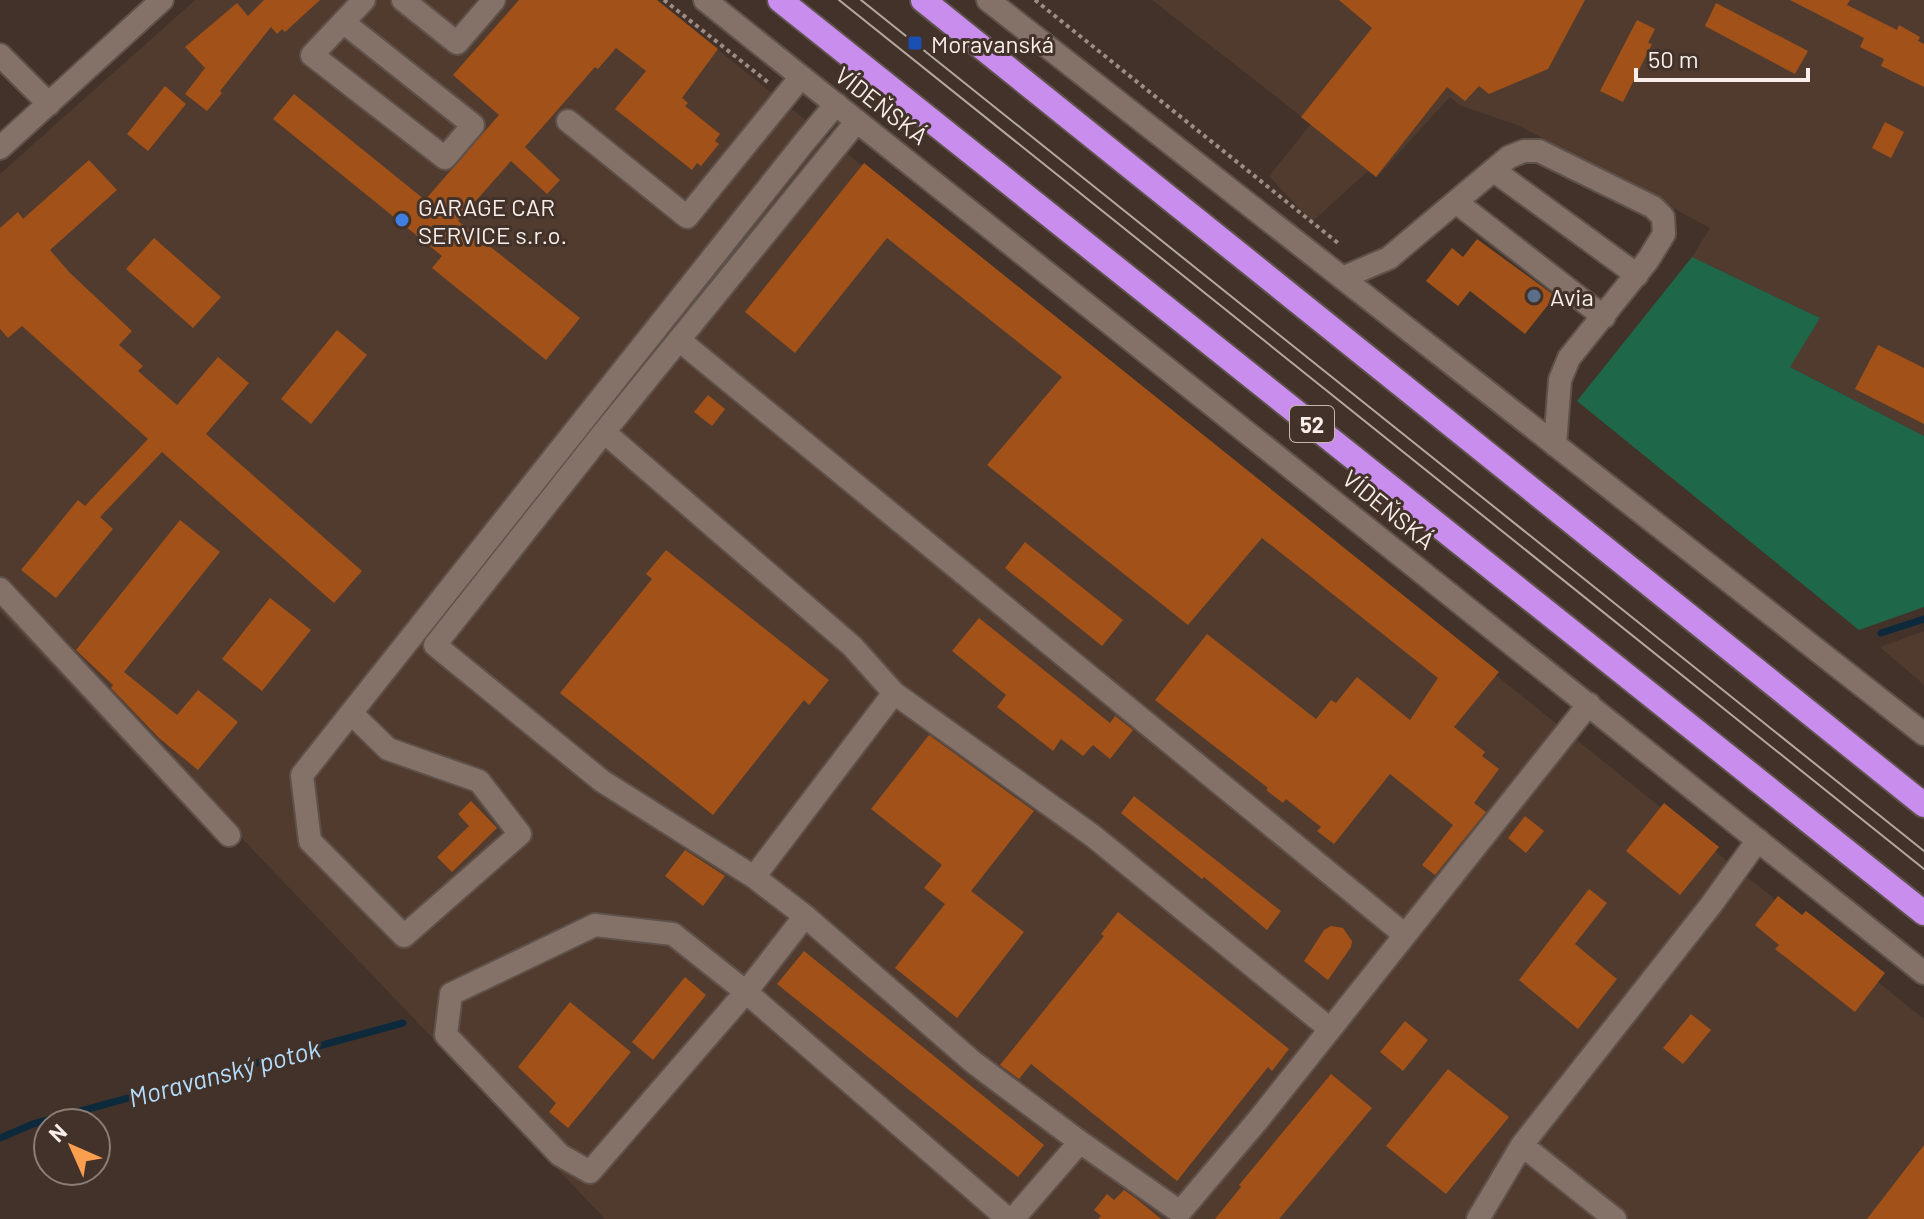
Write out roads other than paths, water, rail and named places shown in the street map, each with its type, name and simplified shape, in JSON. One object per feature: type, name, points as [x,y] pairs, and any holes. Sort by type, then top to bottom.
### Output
[{"type":"highway","name":"VÍDEŇSKÁ","points":[[780,0],[1924,913]]},
{"type":"highway","points":[[923,0],[1924,805]]},
{"type":"street","points":[[0,148],[162,0]]},
{"type":"street","points":[[343,22],[473,125],[445,158],[312,55],[343,22],[364,0]]},
{"type":"street","points":[[403,0],[457,43],[494,0]]},
{"type":"street","name":"VÍDEŇSKÁ","points":[[705,0],[1924,973]]},
{"type":"street","points":[[988,0],[1924,734]]},
{"type":"street","points":[[0,55],[49,104]]},
{"type":"street","points":[[568,121],[687,217],[801,77]]},
{"type":"street","points":[[351,713],[388,749],[479,781],[520,834],[404,936],[310,841],[302,775],[351,713],[836,104]]},
{"type":"street","points":[[857,121],[435,645],[602,781],[754,877],[805,916],[973,1062],[1180,1212],[1258,1120],[1589,704]]},
{"type":"street","points":[[1342,278],[1389,258],[1509,157],[1524,151],[1539,151],[1653,207],[1663,217],[1664,234],[1637,275],[1569,358],[1560,380],[1555,445]]},
{"type":"street","points":[[1493,170],[1637,275]]},
{"type":"street","points":[[1456,202],[1604,317]]},
{"type":"street","points":[[679,340],[1405,935]]},
{"type":"street","points":[[604,432],[852,646],[894,693],[1093,836],[1330,1029]]},
{"type":"street","points":[[0,589],[229,835]]},
{"type":"street","points":[[754,877],[894,693]]},
{"type":"street","points":[[1478,1219],[1522,1145],[1711,905],[1758,840]]},
{"type":"street","points":[[805,916],[746,992],[590,1172],[560,1155],[446,1035],[451,994],[595,925],[673,934],[746,992],[1011,1219],[1080,1142]]},
{"type":"street","points":[[1522,1145],[1615,1219]]},
{"type":"waterway","name":"Moravanský potok","points":[[1881,633],[1924,619]]},
{"type":"waterway","name":"Moravanský potok","points":[[0,1138],[33,1124],[403,1023]]},
{"type":"tram line","points":[[839,0],[1924,869]]},
{"type":"tram line","points":[[861,0],[1924,851]]},
{"type":"place","name":"Moravanská","points":[[915,43]]},
{"type":"place","name":"GARAGE CAR SERVICE s.r.o.","points":[[402,220]]},
{"type":"place","name":"Avia","points":[[1534,296]]}]
